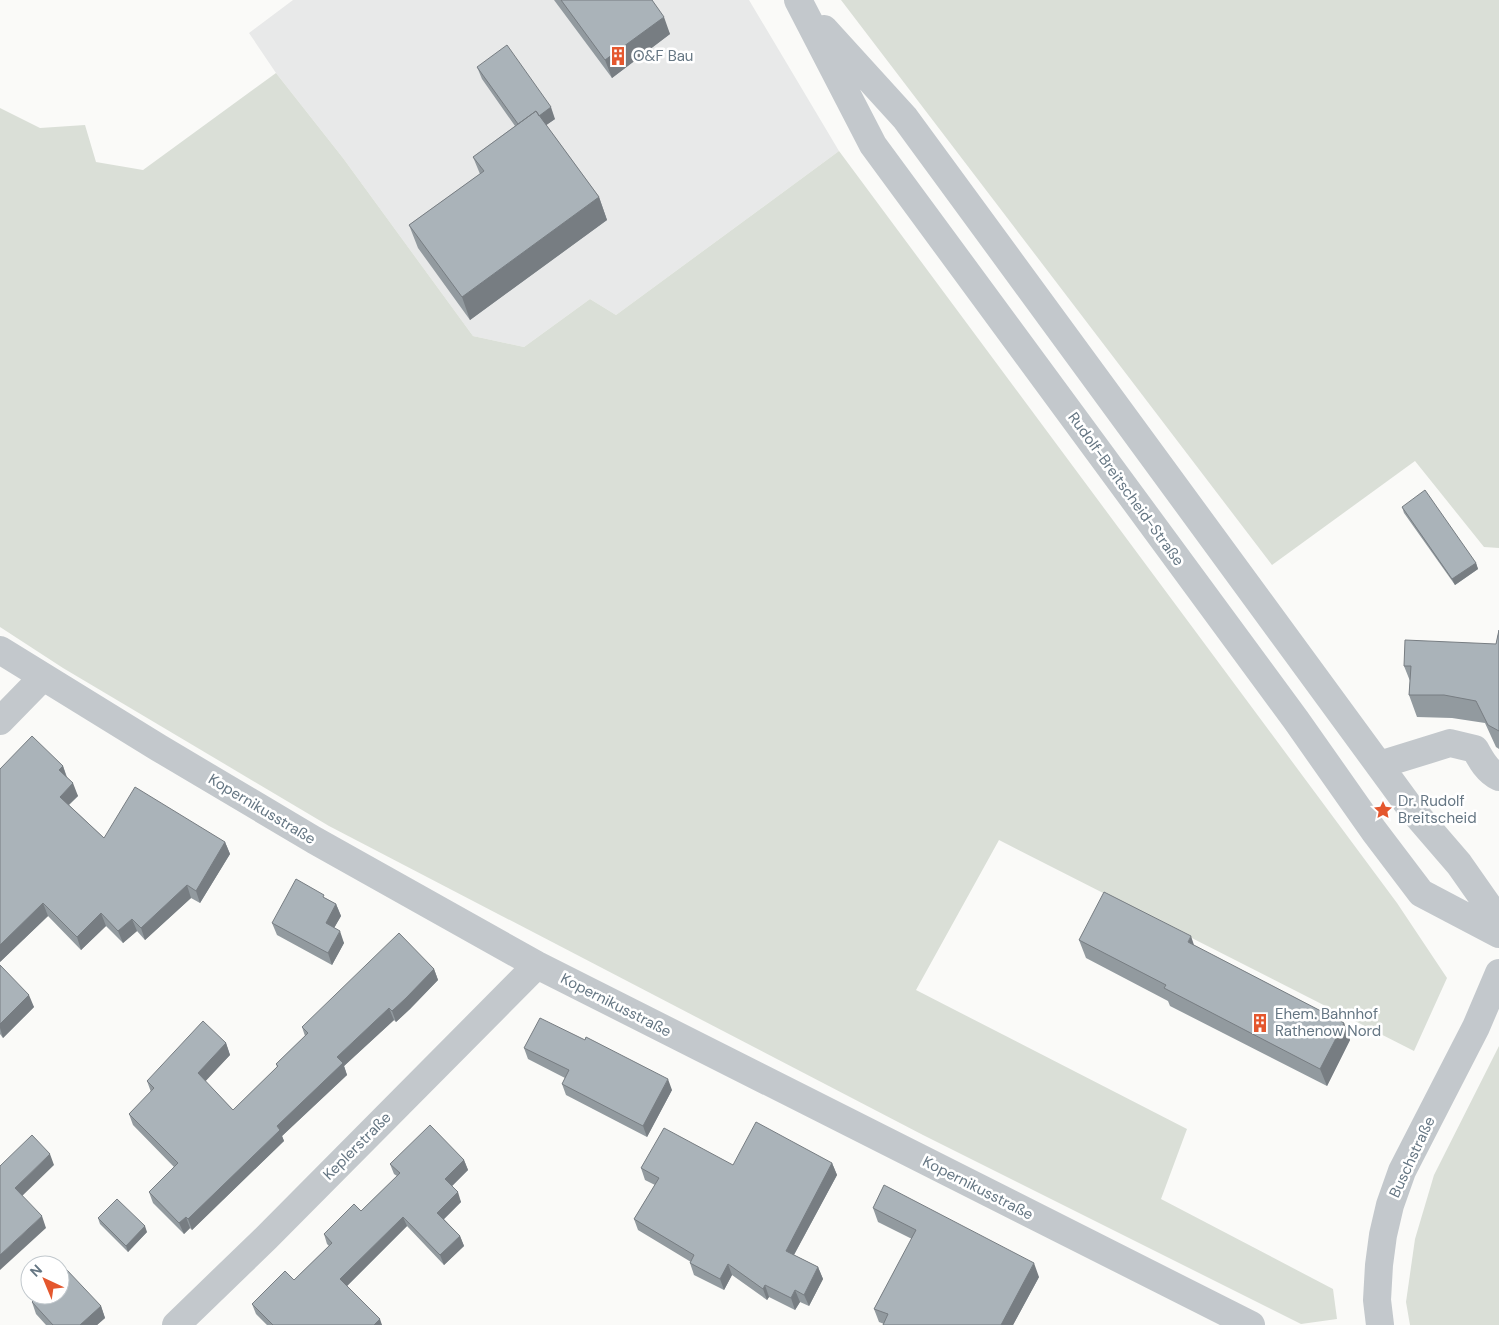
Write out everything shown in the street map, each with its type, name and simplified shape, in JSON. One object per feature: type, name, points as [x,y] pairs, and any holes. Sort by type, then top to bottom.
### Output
[{"type":"street","name":"Rudolf-Breitscheid-Straße","points":[[798,1],[905,118],[1409,806],[1458,864],[1499,921]]},
{"type":"street","name":"Rudolf-Breitscheid-Straße","points":[[798,1],[873,145],[1296,720],[1374,831],[1421,893],[1499,934]]},
{"type":"street","name":"Kopernikusstraße","points":[[0,650],[42,678],[305,835],[537,965],[1215,1318],[1251,1325]]},
{"type":"street","points":[[0,720],[42,678]]},
{"type":"street","points":[[1380,765],[1450,743],[1475,749],[1492,774],[1499,777]]},
{"type":"street","name":"Keplerstraße","points":[[176,1325],[266,1238],[537,965]]},
{"type":"street","name":"Buschstraße","points":[[1380,1325],[1378,1300],[1380,1265],[1383,1235],[1390,1205],[1402,1171],[1476,1027],[1499,973]]},
{"type":"shaded area","points":[[293,0],[749,0],[839,151],[616,315],[590,299],[524,347],[473,336],[343,158],[276,73],[249,33]]},
{"type":"shaded area","points":[[841,0],[1499,0],[1499,548],[1484,547],[1415,461],[1272,565]]},
{"type":"shaded area","points":[[276,73],[343,158],[473,336],[524,347],[590,299],[616,315],[839,151],[1397,903],[1447,978],[1414,1051],[999,840],[916,990],[1187,1129],[1161,1199],[1333,1289],[1337,1319],[1301,1324],[923,1135],[329,826],[63,668],[0,627],[0,108],[40,128],[85,125],[96,162],[143,170]]},
{"type":"shaded area","points":[[1499,1046],[1499,1325],[1410,1325],[1406,1302],[1415,1239],[1434,1175]]},
{"type":"building","name":"O&F Bau","points":[[561,0],[652,0],[664,17],[605,60]]},
{"type":"building","points":[[507,45],[551,107],[539,116],[536,111],[518,124],[477,67]]},
{"type":"building","points":[[536,111],[599,197],[462,297],[409,225],[484,171],[473,157]]},
{"type":"building","points":[[1425,490],[1476,563],[1452,579],[1402,507]]},
{"type":"building","points":[[1499,630],[1499,731],[1488,725],[1476,701],[1444,695],[1409,695],[1411,666],[1404,666],[1405,640],[1496,644]]},
{"type":"building","points":[[32,736],[63,766],[59,770],[73,783],[60,797],[104,838],[135,787],[225,842],[196,891],[187,885],[141,928],[132,919],[118,931],[101,913],[77,937],[43,903],[0,945],[0,769]]},
{"type":"building","points":[[296,879],[336,904],[326,923],[340,931],[328,953],[272,923]]},
{"type":"building","points":[[1104,892],[1191,936],[1188,942],[1344,1023],[1320,1069],[1164,988],[1166,985],[1079,940]]},
{"type":"building","points":[[399,933],[434,969],[392,1011],[389,1008],[337,1057],[343,1063],[277,1126],[280,1130],[188,1219],[186,1217],[179,1223],[149,1192],[178,1163],[129,1114],[154,1088],[147,1081],[203,1021],[226,1043],[198,1073],[233,1110],[278,1066],[276,1064],[308,1033],[302,1027]]},
{"type":"building","points":[[0,965],[29,995],[0,1024]]},
{"type":"building","points":[[540,1018],[585,1040],[586,1037],[668,1079],[643,1126],[562,1084],[569,1070],[524,1048]]},
{"type":"building","points":[[756,1122],[832,1163],[786,1251],[818,1267],[804,1295],[795,1290],[791,1298],[765,1285],[763,1289],[728,1264],[720,1279],[690,1263],[694,1255],[634,1219],[659,1178],[641,1168],[664,1128],[733,1165]]},
{"type":"building","points":[[430,1125],[464,1160],[445,1179],[458,1192],[437,1213],[460,1236],[440,1255],[403,1217],[340,1279],[380,1319],[374,1325],[273,1325],[252,1304],[285,1271],[294,1280],[332,1243],[324,1234],[354,1204],[361,1211],[400,1173],[390,1164]]},
{"type":"building","points":[[32,1135],[50,1154],[15,1188],[42,1216],[0,1255],[0,1166]]},
{"type":"building","points":[[884,1185],[1034,1263],[1001,1325],[883,1325],[888,1314],[874,1309],[916,1230],[873,1208]]},
{"type":"building","points":[[117,1199],[145,1226],[126,1246],[98,1218]]},
{"type":"building","points":[[70,1273],[101,1306],[80,1325],[53,1325],[35,1305],[70,1305]]},
{"type":"place","name":"O&F Bau","points":[[618,56]]},
{"type":"place","name":"Dr. Rudolf Breitscheid","points":[[1383,810]]},
{"type":"place","name":"Ehem. Bahnhof Rathenow Nord","points":[[1260,1023]]}]
